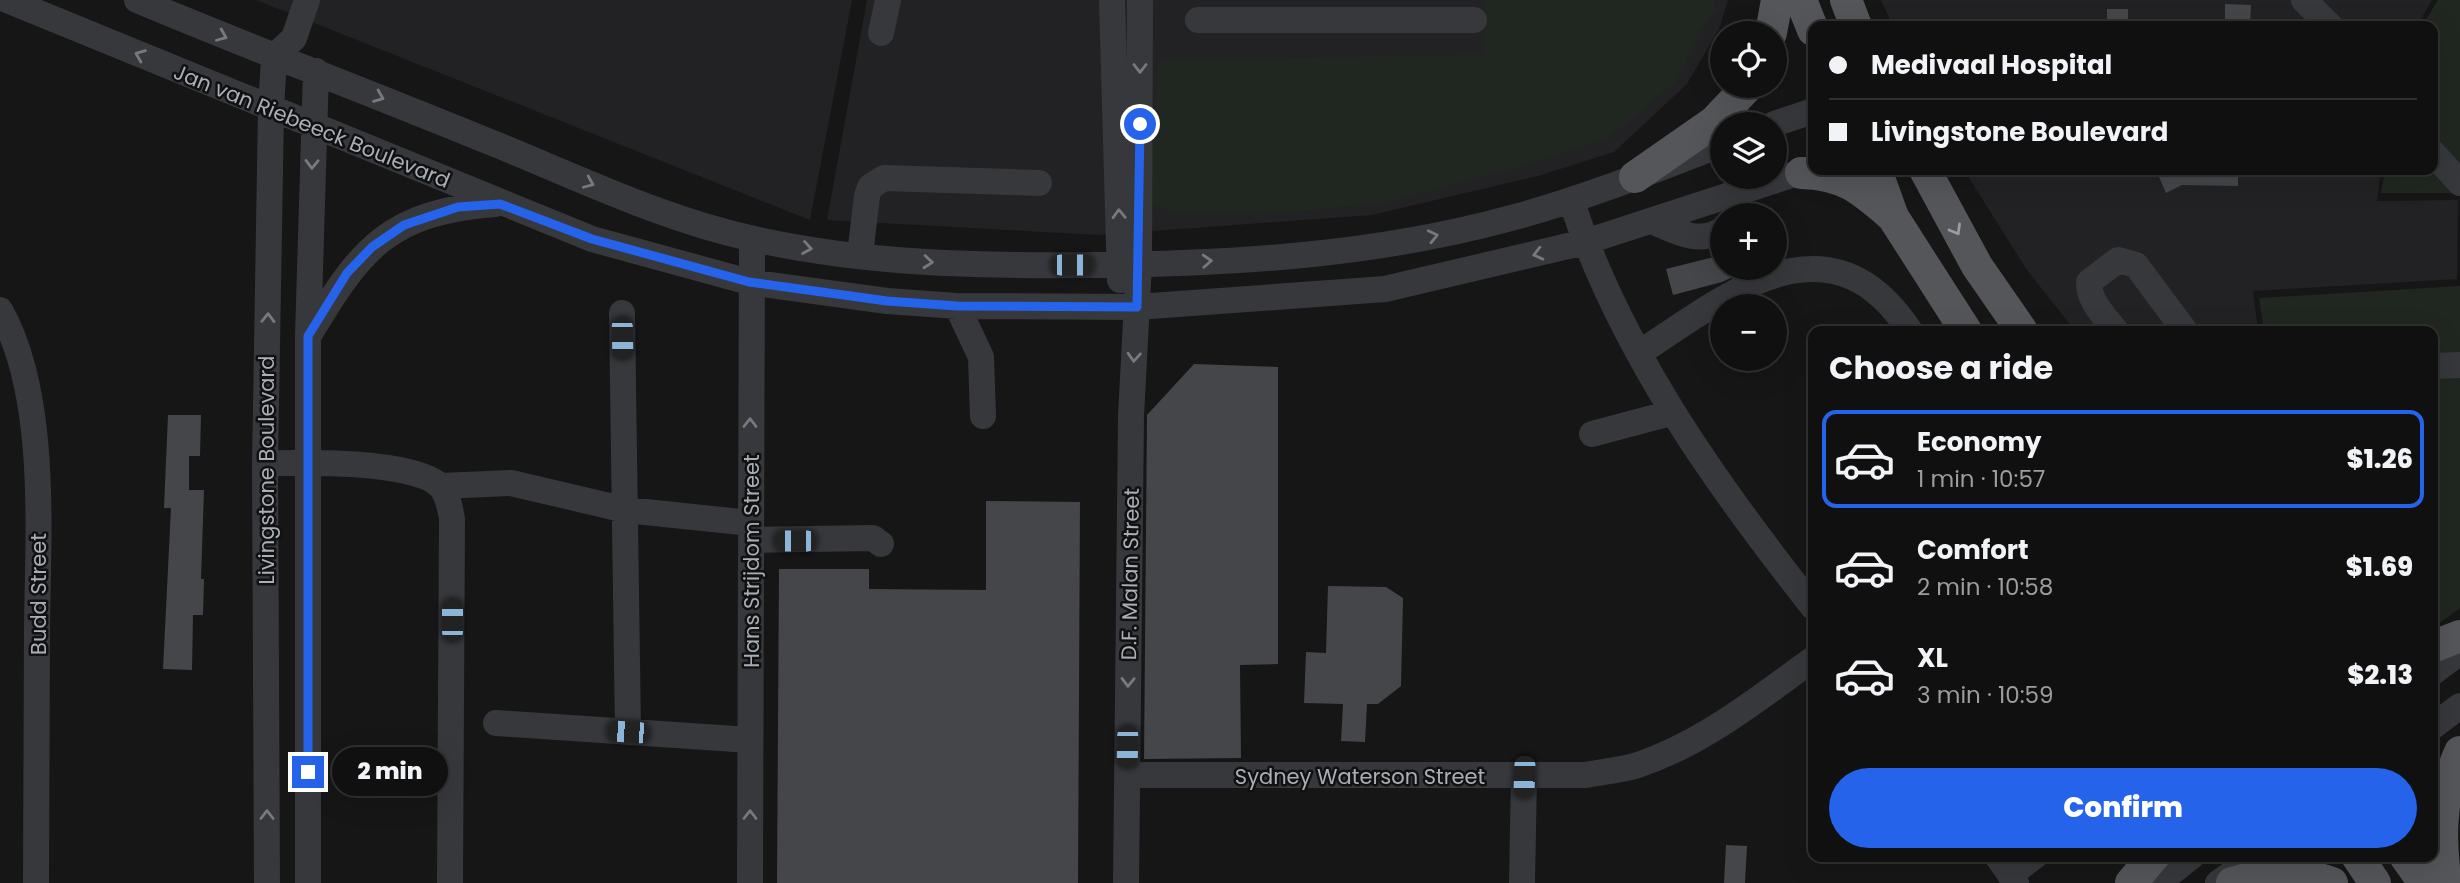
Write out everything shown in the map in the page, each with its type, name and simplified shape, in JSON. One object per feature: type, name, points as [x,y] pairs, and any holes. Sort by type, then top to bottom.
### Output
[{"type":"main road","points":[[1773,21],[1777,0]]},
{"type":"main road","points":[[1801,0],[1809,21]]},
{"type":"main road","points":[[1846,0],[1854,21]]},
{"type":"main road","points":[[1636,177],[1714,122],[1737,98]]},
{"type":"main road","points":[[1829,175],[1868,195],[1893,217]]},
{"type":"main road","points":[[1878,175],[1893,217],[1963,326]]},
{"type":"main road","points":[[1928,175],[1977,266],[2019,326]]},
{"type":"main road","points":[[2438,645],[2460,636]]},
{"type":"main road","points":[[2446,883],[2441,824],[2451,772],[2460,752]]},
{"type":"main road","points":[[2131,883],[2149,862]]},
{"type":"main road","points":[[2361,862],[2375,883]]},
{"type":"main road","points":[[2408,862],[2424,883]]},
{"type":"main road","points":[[2232,883],[2267,876],[2293,875],[2332,883]]},
{"type":"street","name":"Jan van Riebeeck Boulevard","points":[[7,0],[500,204],[592,239],[749,282],[887,301],[957,306],[1128,307],[1385,289],[1585,242],[1752,189]]},
{"type":"street","points":[[137,0],[622,197],[752,239],[860,255],[943,263],[1130,265],[1350,250],[1421,239],[1508,219],[1571,200],[1710,149]]},
{"type":"street","points":[[274,57],[294,38],[307,0]]},
{"type":"street","points":[[881,33],[888,0]]},
{"type":"street","points":[[1112,0],[1130,265]]},
{"type":"street","points":[[1130,265],[1140,0]]},
{"type":"street","points":[[2304,0],[2325,21]]},
{"type":"street","points":[[1198,20],[1350,10],[1474,20]]},
{"type":"street","points":[[294,38],[316,71]]},
{"type":"street","name":"Livingstone Boulevard","points":[[267,883],[265,464],[274,57]]},
{"type":"street","name":"Livingstone Boulevard","points":[[308,883],[308,336],[316,71]]},
{"type":"street","points":[[1787,120],[1808,113]]},
{"type":"street","points":[[2438,159],[2460,183]]},
{"type":"street","name":"Jan van Riebeeck Boulevard","points":[[1787,178],[1807,171]]},
{"type":"street","points":[[860,255],[867,196],[870,187],[884,178],[1038,183]]},
{"type":"street","points":[[1744,203],[1752,189]]},
{"type":"street","points":[[1571,200],[1585,242],[1671,413],[1769,551],[1808,601]]},
{"type":"street","points":[[308,336],[347,273],[372,247],[404,225],[458,207],[500,204]]},
{"type":"street","points":[[1652,221],[1699,237],[1710,234]]},
{"type":"street","name":"Hans Strijdom Street","points":[[750,883],[749,282],[752,239]]},
{"type":"street","points":[[2112,326],[2088,290],[2089,282],[2118,260],[2136,265],[2181,326]]},
{"type":"street","points":[[1787,263],[1857,280],[1886,298],[1906,326]]},
{"type":"street","name":"D.F. Malan Street","points":[[1126,883],[1130,265]]},
{"type":"street","points":[[1639,353],[1753,280]]},
{"type":"street","points":[[957,306],[981,357]]},
{"type":"street","points":[[982,416],[981,357],[988,335],[1007,306]]},
{"type":"street","name":"Budd Street","points":[[0,310],[10,328],[23,371],[34,442],[38,524],[36,883]]},
{"type":"street","points":[[622,313],[628,732]]},
{"type":"street","points":[[2438,366],[2460,365]]},
{"type":"street","points":[[1592,434],[1671,413]]},
{"type":"street","points":[[265,464],[308,461],[410,471],[426,476],[440,486],[452,519],[450,883]]},
{"type":"street","points":[[440,486],[511,482],[626,510],[751,532],[873,538],[881,544]]},
{"type":"street","points":[[2438,668],[2460,652]]},
{"type":"street","name":"Sydney Waterson Street","points":[[1127,775],[1585,775],[1636,765],[1698,737],[1741,711],[1808,663]]},
{"type":"street","points":[[2438,722],[2460,706]]},
{"type":"street","points":[[496,723],[750,740]]},
{"type":"street","points":[[1522,883],[1524,777]]},
{"type":"street","points":[[2008,871],[2024,862]]},
{"type":"street","points":[[2158,883],[2184,862]]},
{"type":"street","points":[[2218,883],[2248,862]]},
{"type":"shaded area","points":[[256,0],[852,0],[810,220]]},
{"type":"shaded area","points":[[867,0],[1728,0],[1721,21],[1710,21],[1710,44],[1687,84],[1614,152],[1538,176],[1372,215],[1099,235],[827,220]]},
{"type":"shaded area","points":[[1484,0],[1713,0],[1714,10],[1674,84],[1608,138],[1515,168],[1388,202],[1286,213],[1176,213],[1148,205],[1158,61],[1483,54]]},
{"type":"shaded area","points":[[1881,0],[2432,0],[2420,21],[1891,21]]},
{"type":"shaded area","points":[[2438,0],[2460,0],[2460,193],[2381,193],[2384,175],[2438,175],[2438,21],[2425,21]]},
{"type":"shaded area","points":[[1967,175],[2380,175],[2377,201],[2458,200],[2457,279],[2253,291],[2257,326],[2071,326],[2027,270]]},
{"type":"shaded area","points":[[2460,286],[2460,608],[2438,624],[2438,326],[2263,326],[2259,298]]},
{"type":"building","points":[[2225,4],[2251,5],[2250,21],[2225,21]]},
{"type":"building","points":[[2107,9],[2128,9],[2128,21],[2107,21]]},
{"type":"building","points":[[2158,175],[2238,175],[2238,186],[2182,185],[2166,193]]},
{"type":"building","points":[[1710,258],[1710,280],[1726,280],[1673,295],[1666,269]]},
{"type":"building","points":[[1194,364],[1278,367],[1278,664],[1240,665],[1241,758],[1144,759],[1147,415]]},
{"type":"building","points":[[168,415],[201,415],[200,456],[189,456],[189,490],[204,490],[201,579],[204,579],[203,615],[193,615],[192,670],[163,669],[171,508],[164,508]]},
{"type":"building","points":[[986,501],[1080,502],[1078,883],[777,883],[779,569],[869,569],[869,589],[986,590]]},
{"type":"building","points":[[1328,586],[1386,587],[1403,598],[1401,686],[1378,704],[1367,704],[1365,742],[1341,741],[1343,704],[1304,703],[1306,652],[1326,653]]},
{"type":"building","points":[[1726,845],[1747,846],[1745,883],[1724,883]]},
{"type":"route","points":[[308,772],[308,336],[347,273],[372,247],[404,225],[433,214],[458,207],[500,204],[592,239],[667,262],[749,282],[887,301],[957,306],[1137,307],[1140,124]]}]
